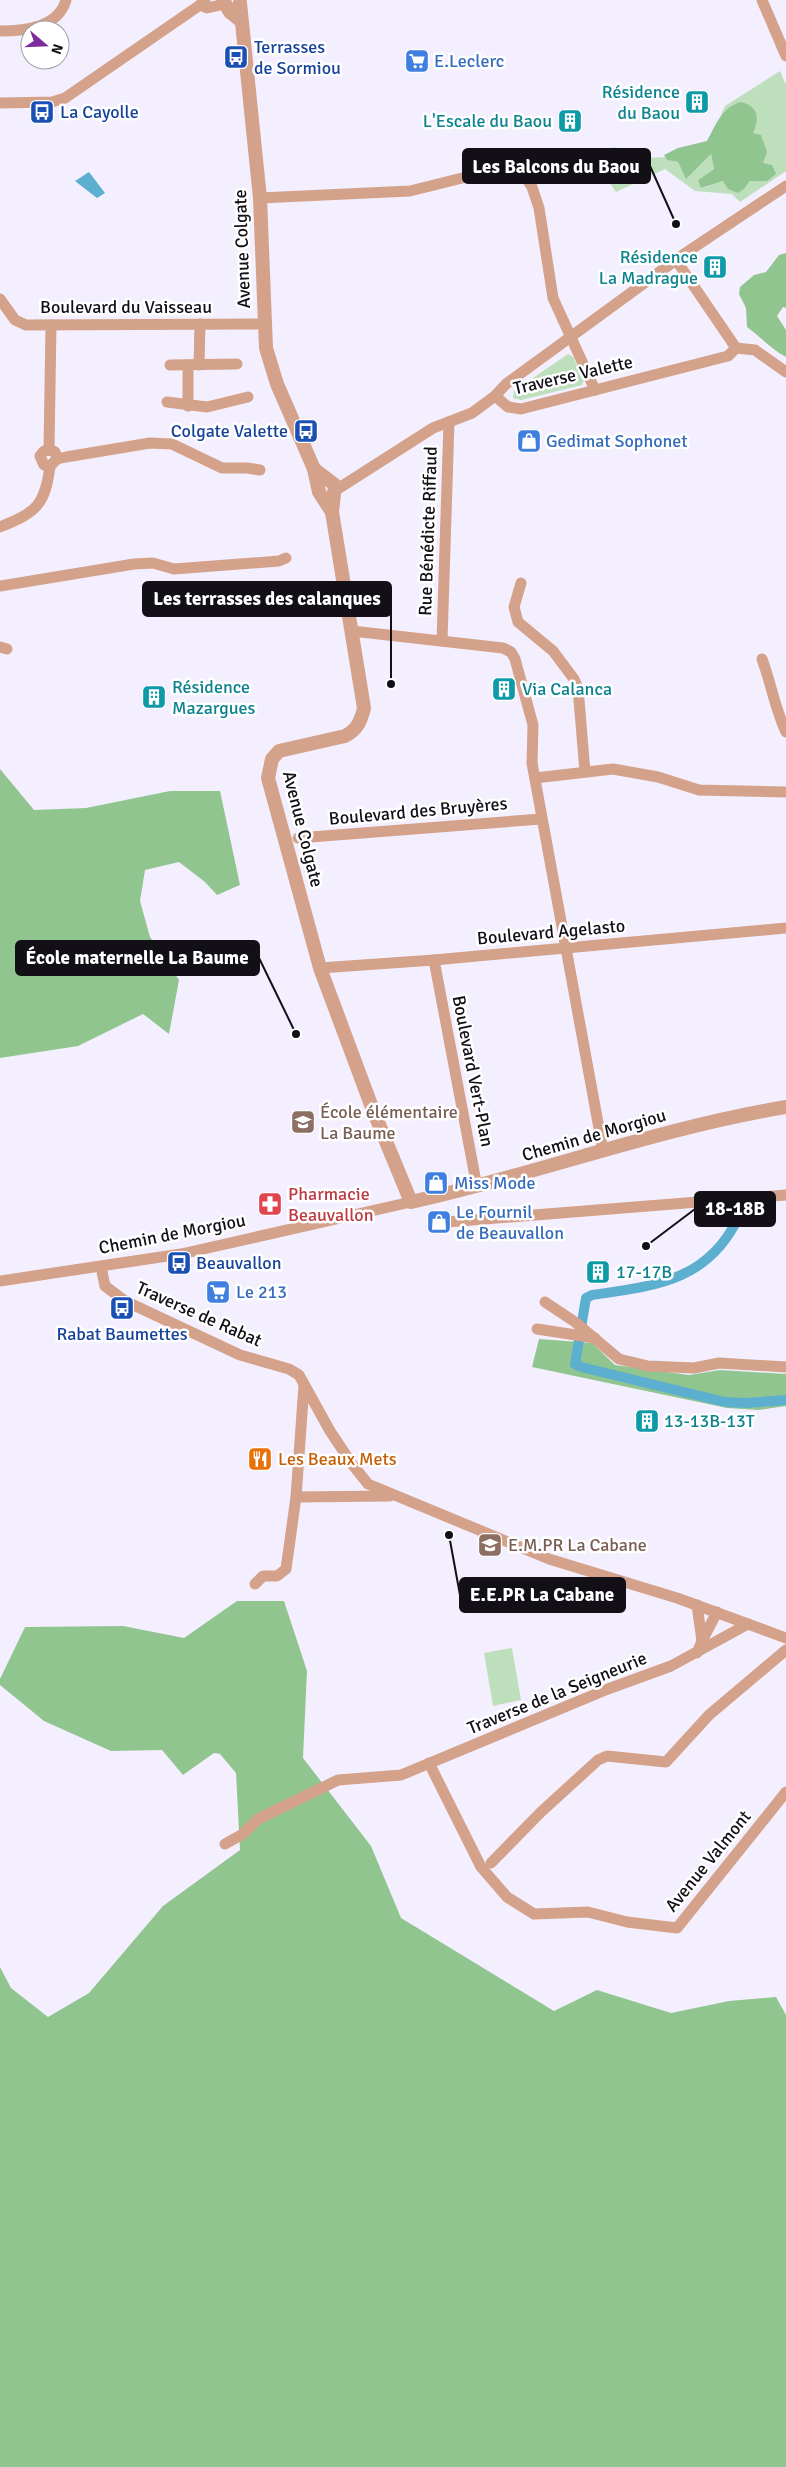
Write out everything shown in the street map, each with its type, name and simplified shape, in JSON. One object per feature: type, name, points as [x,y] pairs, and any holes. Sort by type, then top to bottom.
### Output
[{"type":"street","points":[[0,31],[36,28],[60,12],[66,0]]},
{"type":"street","points":[[762,0],[786,56]]},
{"type":"street","points":[[0,103],[52,102],[65,98],[203,3],[207,8],[232,3]]},
{"type":"street","name":"Avenue Colgate","points":[[232,3],[240,20],[260,198],[266,348],[277,384],[314,469],[328,488],[364,708],[360,723],[354,732],[345,736],[279,751],[269,767],[270,786],[320,968],[373,1110],[411,1202]]},
{"type":"street","points":[[260,198],[410,191],[510,166],[520,168],[532,187],[540,208],[553,298],[572,336],[594,390]]},
{"type":"street","points":[[495,396],[506,384],[676,260],[786,186]]},
{"type":"street","points":[[676,260],[736,348],[755,350],[786,372]]},
{"type":"street","name":"Boulevard du Vaisseau","points":[[0,299],[15,320],[20,323],[51,325],[264,324]]},
{"type":"street","points":[[188,406],[200,324]]},
{"type":"street","points":[[0,527],[18,520],[35,508],[47,492],[55,452],[49,449],[51,325]]},
{"type":"street","name":"Traverse Valette","points":[[328,488],[350,479],[433,428],[472,413],[495,396],[508,407],[521,409],[728,356],[736,348]]},
{"type":"street","points":[[170,365],[237,364]]},
{"type":"street","points":[[167,402],[207,407],[248,397]]},
{"type":"street","name":"Rue Bénédicte Riffaud","points":[[442,641],[449,422]]},
{"type":"street","points":[[54,462],[150,443],[172,444],[222,468],[260,470]]},
{"type":"street","points":[[0,586],[134,564],[152,563],[174,569],[280,561],[286,558]]},
{"type":"street","points":[[521,583],[514,607],[518,622],[553,651],[578,688],[585,772]]},
{"type":"street","points":[[352,631],[503,648],[511,652],[533,725],[532,763],[603,1150]]},
{"type":"street","points":[[762,659],[771,684],[778,716],[786,732]]},
{"type":"street","points":[[535,778],[613,769],[658,777],[699,790],[786,792]]},
{"type":"street","name":"Boulevard des Bruyères","points":[[298,838],[542,819]]},
{"type":"street","name":"Boulevard Agelasto","points":[[320,968],[434,960],[786,928]]},
{"type":"street","name":"Boulevard Vert-Plan","points":[[434,960],[477,1187]]},
{"type":"street","name":"Chemin de Morgiou","points":[[0,1281],[181,1254],[477,1187],[603,1150],[719,1121],[786,1107]]},
{"type":"street","points":[[447,1222],[786,1195]]},
{"type":"street","name":"Traverse de Rabat","points":[[101,1267],[105,1286],[126,1301],[240,1355],[289,1369],[299,1375],[330,1431],[368,1484],[549,1559],[696,1605]]},
{"type":"street","points":[[545,1302],[595,1338],[619,1359],[648,1366],[694,1368],[719,1363],[786,1367]]},
{"type":"street","points":[[537,1329],[595,1338]]},
{"type":"street","points":[[255,1584],[263,1576],[277,1576],[286,1569],[296,1497],[304,1385]]},
{"type":"street","points":[[296,1497],[394,1496]]},
{"type":"street","points":[[702,1641],[696,1605],[786,1638]]},
{"type":"street","points":[[697,1653],[717,1612]]},
{"type":"street","name":"Traverse de la Seigneurie","points":[[226,1844],[243,1834],[258,1819],[338,1780],[401,1775],[608,1689],[671,1666],[748,1624]]},
{"type":"street","points":[[767,1632],[786,1644]]},
{"type":"street","points":[[486,1865],[540,1812],[598,1760],[607,1756],[666,1762],[709,1716],[786,1650]]},
{"type":"street","name":"Avenue Valmont","points":[[429,1763],[486,1865],[492,1882],[507,1897],[534,1914],[588,1912],[627,1922],[677,1928],[786,1792]]},
{"type":"green space","points":[[780,71],[786,85],[786,171],[740,202],[732,194],[695,191],[665,169],[616,192],[589,155],[615,147],[625,159],[665,157],[667,160],[678,162],[686,178],[711,154],[714,169],[698,180],[702,188],[723,181],[727,185],[745,188],[750,181],[767,181],[753,133],[722,115],[720,117],[725,106]]},
{"type":"green space","points":[[741,102],[751,106],[756,113],[757,118],[753,133],[761,135],[767,152],[763,163],[772,165],[776,174],[767,181],[750,181],[738,193],[728,189],[723,181],[701,188],[698,180],[714,169],[711,154],[686,179],[678,162],[667,160],[664,155],[678,148],[707,141],[724,112],[734,104]]},
{"type":"green space","points":[[786,253],[786,308],[783,307],[777,316],[786,330],[786,357],[747,327],[746,308],[739,294],[740,287],[754,275],[766,272],[779,255]]},
{"type":"green space","points":[[568,354],[573,357],[584,380],[582,385],[521,400],[513,398],[514,391]]},
{"type":"green space","points":[[0,769],[34,810],[86,808],[170,791],[220,791],[240,885],[217,895],[205,882],[179,862],[145,870],[140,901],[150,937],[179,980],[169,1034],[143,1014],[78,1046],[0,1058]]},
{"type":"green space","points":[[539,1339],[592,1343],[615,1365],[689,1375],[720,1370],[786,1374],[786,1406],[758,1410],[727,1408],[532,1367]]},
{"type":"green space","points":[[237,1601],[284,1601],[307,1671],[303,1758],[371,1846],[401,1918],[554,2011],[597,1990],[671,2013],[729,2001],[776,1997],[786,2015],[786,2467],[0,2467],[0,1967],[11,1988],[48,2017],[89,1993],[163,1906],[240,1850],[236,1773],[220,1754],[214,1753],[183,1775],[162,1750],[111,1751],[44,1721],[0,1685],[0,1679],[25,1627],[123,1626],[184,1638]]},
{"type":"green space","points":[[512,1648],[521,1700],[493,1706],[484,1653]]},
{"type":"water","points":[[89,172],[105,193],[97,198],[75,181]]},
{"type":"waterway","points":[[739,1216],[727,1238],[696,1267],[658,1283],[592,1295],[586,1298],[575,1364],[725,1402],[746,1403],[786,1400]]},
{"type":"place","name":"Terrasses de Sormiou","points":[[236,57]]},
{"type":"place","name":"E.Leclerc","points":[[417,61]]},
{"type":"place","name":"Résidence du Baou","points":[[697,102]]},
{"type":"place","name":"La Cayolle","points":[[42,112]]},
{"type":"place","name":"L'Escale du Baou","points":[[570,121]]},
{"type":"place","name":"Les Balcons du Baou","points":[[676,224]]},
{"type":"place","name":"Résidence La Madrague","points":[[715,267]]},
{"type":"place","name":"Colgate Valette","points":[[306,431]]},
{"type":"place","name":"Gedimat Sophonet","points":[[529,441]]},
{"type":"place","name":"Les terrasses des calanques","points":[[391,684]]},
{"type":"place","name":"Via Calanca","points":[[504,689]]},
{"type":"place","name":"Résidence Mazargues","points":[[154,697]]},
{"type":"place","name":"École maternelle La Baume","points":[[296,1034]]},
{"type":"place","name":"École élémentaire La Baume","points":[[303,1122]]},
{"type":"place","name":"Miss Mode","points":[[436,1183]]},
{"type":"place","name":"Pharmacie Beauvallon","points":[[270,1204]]},
{"type":"place","name":"Le Fournil de Beauvallon","points":[[439,1222]]},
{"type":"place","name":"18-18B","points":[[646,1246]]},
{"type":"place","name":"Beauvallon","points":[[179,1263]]},
{"type":"place","name":"17-17B","points":[[598,1272]]},
{"type":"place","name":"Le 213","points":[[218,1292]]},
{"type":"place","name":"Rabat Baumettes","points":[[122,1308]]},
{"type":"place","name":"13-13B-13T","points":[[647,1421]]},
{"type":"place","name":"Les Beaux Mets","points":[[260,1459]]},
{"type":"place","name":"E.E.PR La Cabane","points":[[449,1535]]},
{"type":"place","name":"E.M.PR La Cabane","points":[[490,1545]]}]
